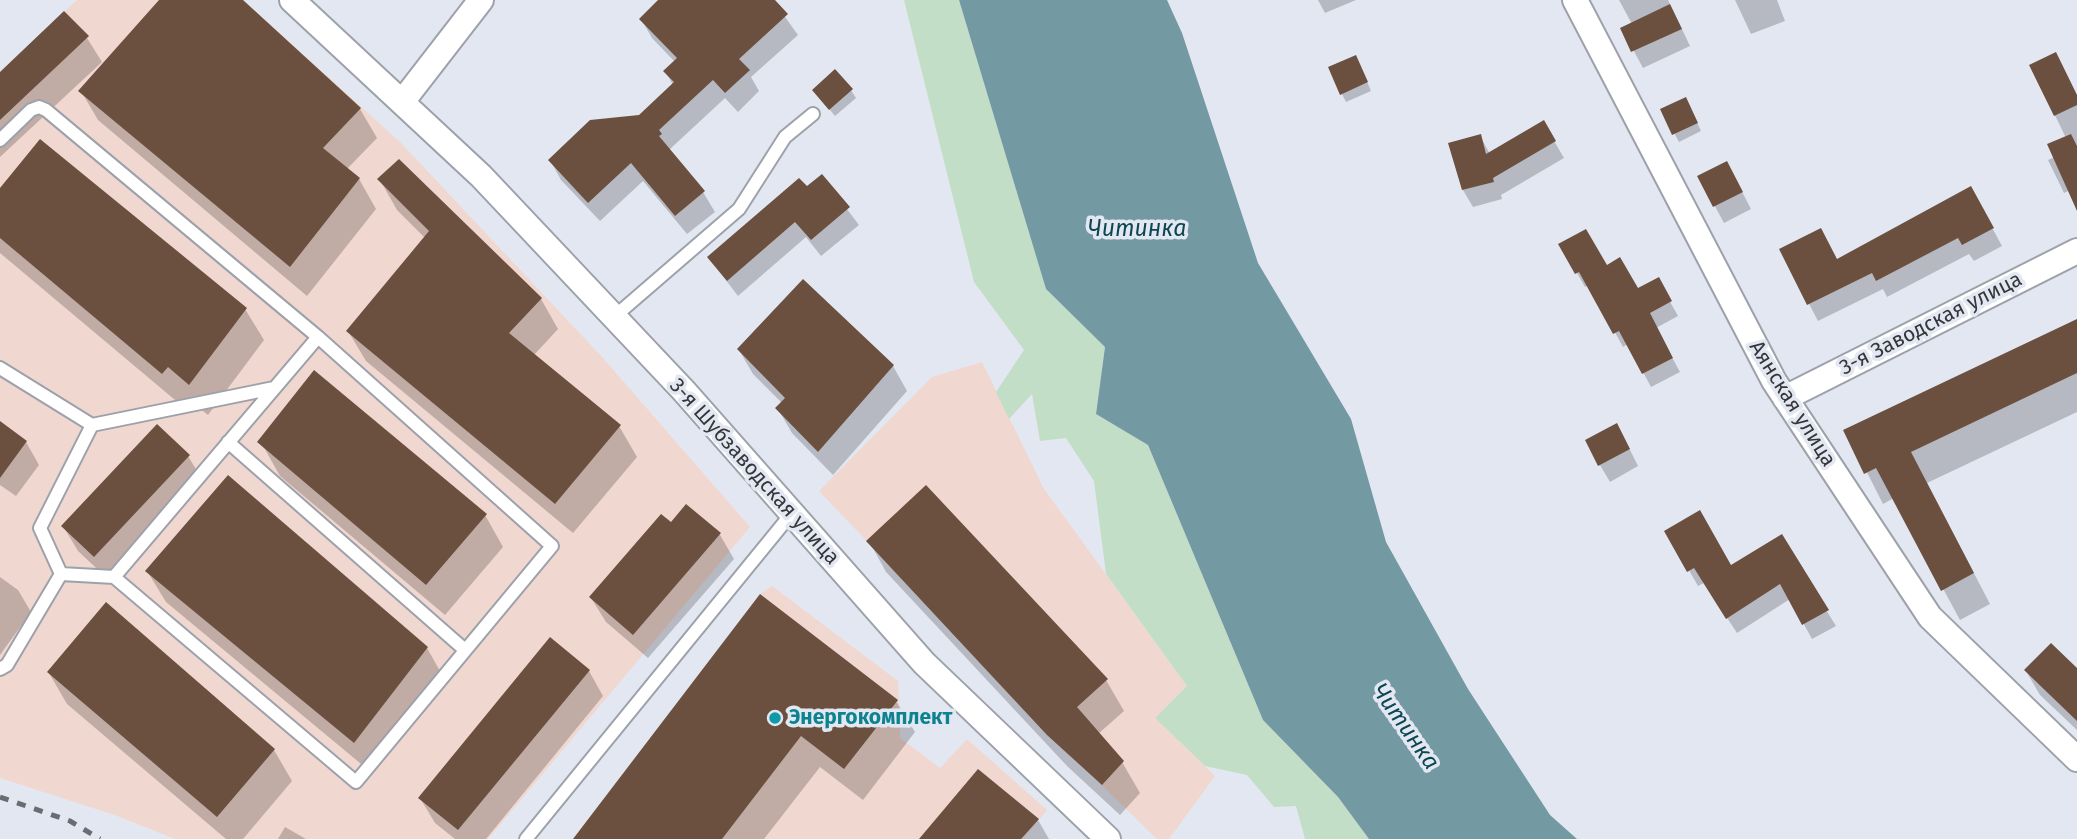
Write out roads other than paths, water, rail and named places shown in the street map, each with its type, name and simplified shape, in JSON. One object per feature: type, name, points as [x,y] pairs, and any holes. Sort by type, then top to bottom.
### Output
[{"type":"street","name":"3-я Шубзаводская улица","points":[[292,0],[481,176],[614,317],[792,513],[923,663],[1108,839]]},
{"type":"street","points":[[402,103],[481,0]]},
{"type":"street","name":"Аянская улица","points":[[1575,0],[1785,398],[1930,617],[2077,759]]},
{"type":"street","name":"3-я Заводская улица","points":[[1785,398],[2077,251]]},
{"type":"lane","points":[[0,140],[31,110],[39,107],[46,110],[318,337],[552,546],[356,782],[114,577],[61,574]]},
{"type":"lane","points":[[614,317],[739,209],[785,137],[813,114]]},
{"type":"lane","points":[[114,577],[318,337]]},
{"type":"lane","points":[[0,368],[92,425],[274,388]]},
{"type":"lane","points":[[61,574],[40,528],[92,425]]},
{"type":"lane","points":[[228,442],[465,650]]},
{"type":"lane","points":[[526,839],[792,513]]},
{"type":"lane","points":[[0,668],[7,665],[61,574]]},
{"type":"water","name":"Читинка","points":[[959,0],[1167,0],[1182,33],[1258,263],[1351,419],[1386,542],[1468,689],[1550,815],[1577,839],[1369,839],[1338,797],[1263,720],[1148,445],[1096,414],[1105,347],[1046,289]]},
{"type":"railway","points":[[0,797],[70,821],[100,839]]},
{"type":"place","name":"Энергокомплект","points":[[775,718]]}]
